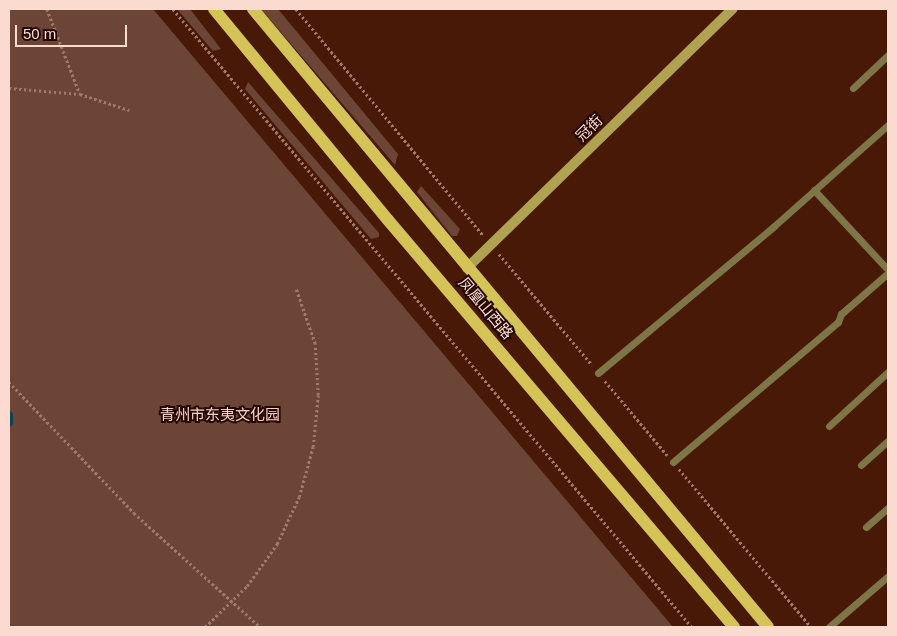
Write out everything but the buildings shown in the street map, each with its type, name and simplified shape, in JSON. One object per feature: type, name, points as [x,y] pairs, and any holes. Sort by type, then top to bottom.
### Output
[{"type":"main road","name":"凤凰山西路","points":[[214,9],[388,220],[734,627]]},
{"type":"main road","name":"凤凰山西路","points":[[253,9],[768,627]]},
{"type":"street","name":"冠街","points":[[467,268],[732,9]]},
{"type":"lane","points":[[853,88],[888,55]]},
{"type":"lane","points":[[598,373],[888,125]]},
{"type":"lane","points":[[673,462],[838,322],[841,314],[888,272],[814,190]]},
{"type":"lane","points":[[829,426],[888,372]]},
{"type":"lane","points":[[861,465],[888,440]]},
{"type":"lane","points":[[866,527],[888,508]]},
{"type":"lane","points":[[829,627],[888,576]]},
{"type":"path","points":[[48,9],[80,94]]},
{"type":"path","points":[[173,9],[692,627]]},
{"type":"path","points":[[296,9],[811,627]]},
{"type":"path","points":[[9,88],[80,94],[129,110]]},
{"type":"path","points":[[204,627],[247,586],[277,544],[299,497],[313,447],[318,396],[315,344],[296,289]]},
{"type":"path","points":[[9,382],[134,513],[233,600],[260,627]]},
{"type":"green space","name":"青州市东夷文化园","points":[[9,9],[153,9],[673,627],[9,627]]},
{"type":"green space","points":[[177,9],[190,9],[221,49],[213,51]]},
{"type":"green space","points":[[261,9],[278,9],[398,154],[395,165]]},
{"type":"green space","points":[[248,82],[379,233],[379,237],[371,239],[245,89]]},
{"type":"green space","points":[[421,186],[460,229],[457,236],[452,236],[417,192]]}]
